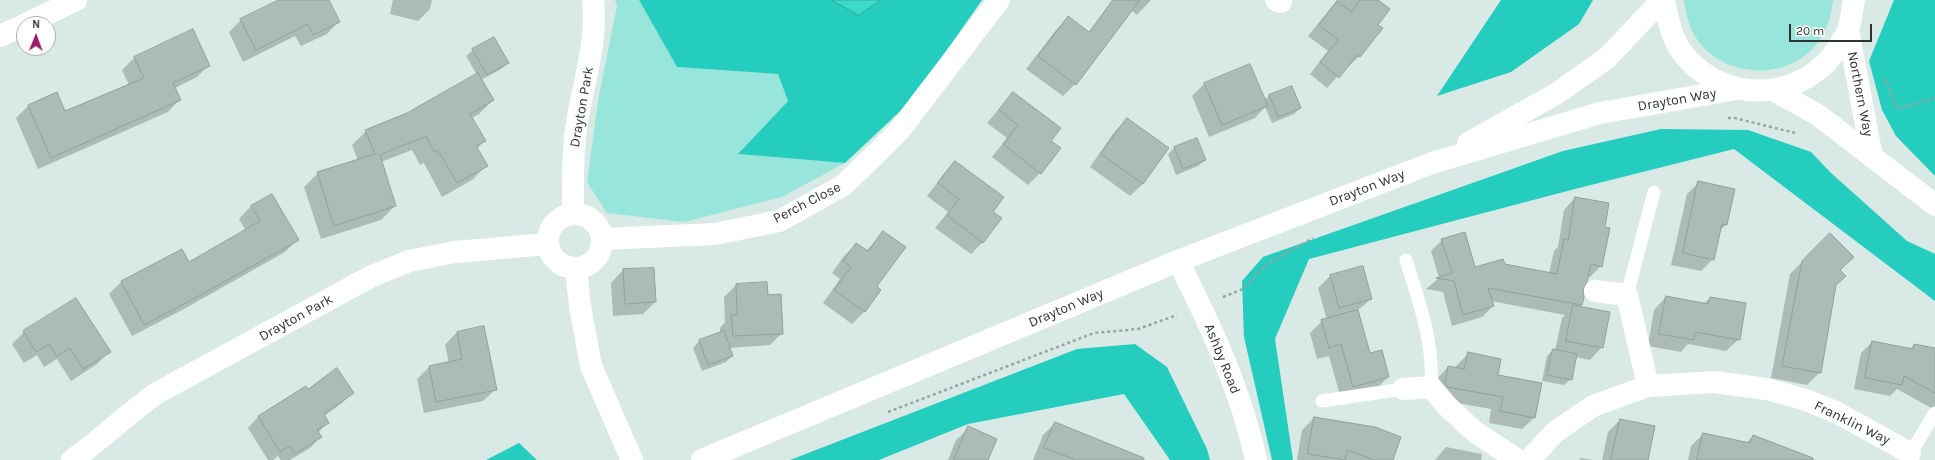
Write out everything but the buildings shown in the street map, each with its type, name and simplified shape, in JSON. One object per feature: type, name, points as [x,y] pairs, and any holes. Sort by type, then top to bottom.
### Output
[{"type":"street","points":[[42,16],[76,0]]},
{"type":"street","name":"Drayton Park","points":[[573,214],[573,171],[576,129],[594,38],[593,0]]},
{"type":"street","name":"Perch Close","points":[[602,240],[715,234],[779,221],[844,185],[898,131],[999,0]]},
{"type":"street","points":[[1663,0],[1669,29],[1685,56],[1708,77],[1737,89],[1755,91],[1773,90],[1805,80],[1831,59],[1848,30],[1854,0]]},
{"type":"street","name":"Drayton Way","points":[[1432,163],[1556,94],[1607,58],[1663,0]]},
{"type":"street","points":[[0,36],[16,28]]},
{"type":"street","name":"Northern Way","points":[[1848,30],[1872,157]]},
{"type":"street","name":"Drayton Way","points":[[702,460],[1178,261],[1432,163],[1600,113],[1737,89]]},
{"type":"street","name":"Northern Way","points":[[1773,90],[1818,115],[1935,205]]},
{"type":"street","points":[[573,214],[588,217],[595,223],[600,231],[602,240],[600,250],[596,258],[589,265],[576,269],[562,265],[554,259],[549,252],[547,244],[549,232],[553,224],[560,218],[573,214]]},
{"type":"street","name":"Drayton Park","points":[[72,460],[98,442],[130,412],[157,393],[370,277],[409,262],[456,252],[547,244]]},
{"type":"street","name":"Ashby Road","points":[[1178,261],[1201,306],[1233,382],[1256,460]]},
{"type":"street","points":[[576,269],[580,306],[591,366],[632,460]]},
{"type":"street","points":[[1595,291],[1627,295],[1648,386]]},
{"type":"street","name":"Franklin Way","points":[[1529,460],[1555,432],[1593,406],[1648,386],[1714,382],[1766,390],[1803,399],[1836,412],[1908,457]]},
{"type":"street","points":[[1403,389],[1431,387],[1447,406],[1475,432],[1518,460]]},
{"type":"lane","points":[[1627,295],[1654,192]]},
{"type":"lane","points":[[1406,260],[1423,315],[1428,340],[1432,365],[1431,387]]},
{"type":"lane","points":[[1322,401],[1403,389]]},
{"type":"lane","points":[[1908,457],[1935,413]]},
{"type":"path","points":[[1857,84],[1886,80],[1896,109],[1935,98]]},
{"type":"path","points":[[1728,118],[1735,118],[1806,136],[1818,115]]},
{"type":"path","points":[[881,415],[1094,332],[1138,329],[1243,289],[1266,265],[1317,236]]},
{"type":"shaded area","points":[[615,0],[639,0],[677,67],[778,74],[788,101],[738,154],[845,163],[782,197],[684,222],[607,213],[587,182],[598,101],[617,6]]},
{"type":"shaded area","points":[[639,0],[832,0],[859,14],[881,0],[982,0],[911,101],[845,163],[738,154],[788,101],[778,74],[677,67]]},
{"type":"shaded area","points":[[832,0],[881,0],[859,15]]},
{"type":"shaded area","points":[[1501,0],[1593,0],[1579,24],[1511,72],[1437,96]]},
{"type":"shaded area","points":[[1684,0],[1833,0],[1833,2],[1827,26],[1813,49],[1799,60],[1784,67],[1767,70],[1749,70],[1732,66],[1717,58],[1703,47],[1695,37],[1690,25]]},
{"type":"shaded area","points":[[1894,0],[1935,0],[1935,176],[1896,136],[1882,110],[1869,61]]},
{"type":"shaded area","points":[[1661,129],[1748,130],[1811,152],[1830,172],[1907,241],[1935,254],[1935,301],[1734,149],[1309,259],[1275,339],[1293,460],[1272,460],[1244,337],[1242,281],[1263,257],[1563,151]]},
{"type":"shaded area","points":[[1135,344],[1167,367],[1207,449],[1210,460],[1170,460],[1124,394],[968,424],[879,460],[790,460],[1077,349]]},
{"type":"shaded area","points":[[519,443],[537,460],[486,460]]}]
